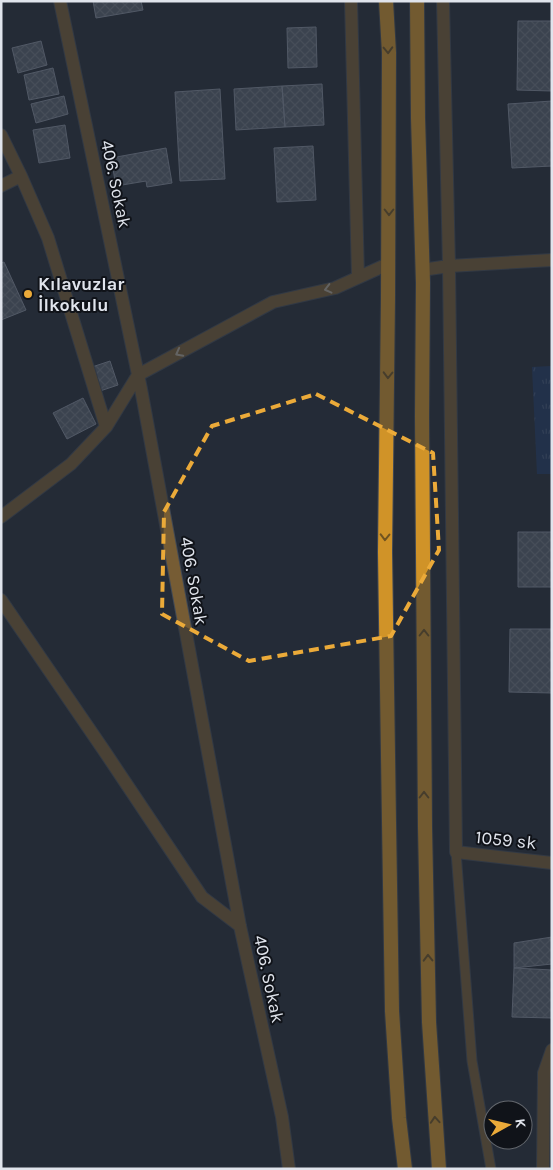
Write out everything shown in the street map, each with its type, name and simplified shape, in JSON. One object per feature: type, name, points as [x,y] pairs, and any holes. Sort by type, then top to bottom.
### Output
[{"type":"highway","points":[[386,1],[389,53],[385,552],[392,1001],[405,1169]]},
{"type":"highway","points":[[417,1],[422,270],[425,827],[429,1022],[438,1169]]},
{"type":"street","name":"406. Sokak","points":[[60,1],[138,375],[240,926],[282,1117],[289,1169]]},
{"type":"street","points":[[351,1],[358,277]]},
{"type":"street","points":[[443,1],[450,266],[456,852]]},
{"type":"street","points":[[1,135],[48,238],[106,427]]},
{"type":"street","points":[[1,186],[21,176]]},
{"type":"street","points":[[422,270],[450,266],[552,260]]},
{"type":"street","points":[[1,517],[71,464],[106,427],[138,375],[273,302],[335,288],[388,264]]},
{"type":"street","points":[[1,600],[202,896],[240,926]]},
{"type":"street","name":"1059 sk","points":[[456,852],[552,863]]},
{"type":"street","points":[[543,1169],[544,1073],[552,1050]]},
{"type":"lane","points":[[456,852],[472,1061],[491,1169]]},
{"type":"highlighted area","points":[[316,394],[433,453],[439,550],[391,636],[249,661],[162,614],[164,512],[212,426]]},
{"type":"green space","points":[[552,366],[552,474],[537,474],[532,367]]},
{"type":"building","points":[[93,1],[141,1],[143,10],[96,18]]},
{"type":"building","points":[[518,21],[552,21],[552,91],[517,90]]},
{"type":"building","points":[[316,27],[317,67],[288,68],[287,28]]},
{"type":"building","points":[[41,41],[47,65],[18,73],[12,48]]},
{"type":"building","points":[[53,68],[59,94],[29,100],[24,75]]},
{"type":"building","points":[[322,84],[324,125],[285,127],[282,86]]},
{"type":"building","points":[[282,86],[285,127],[236,130],[234,89]]},
{"type":"building","points":[[220,89],[225,179],[180,181],[175,92]]},
{"type":"building","points":[[64,96],[68,114],[36,123],[31,104]]},
{"type":"building","points":[[552,101],[552,166],[512,168],[508,104]]},
{"type":"building","points":[[65,125],[70,158],[39,163],[33,130]]},
{"type":"building","points":[[313,146],[316,200],[277,202],[274,148]]},
{"type":"building","points":[[166,148],[172,183],[147,187],[146,181],[116,186],[111,158]]},
{"type":"building","points":[[4,262],[26,310],[1,320],[1,263]]},
{"type":"building","points":[[110,361],[118,385],[97,392],[89,368]]},
{"type":"building","points":[[83,398],[96,424],[67,439],[53,413]]},
{"type":"building","points":[[518,532],[552,532],[552,587],[518,587]]},
{"type":"building","points":[[510,629],[552,629],[552,693],[509,692]]},
{"type":"building","points":[[552,937],[552,964],[514,968],[514,943]]},
{"type":"building","points":[[514,968],[552,970],[552,1018],[512,1017]]},
{"type":"place","name":"Kılavuzlar İlkokulu","points":[[28,294]]}]
